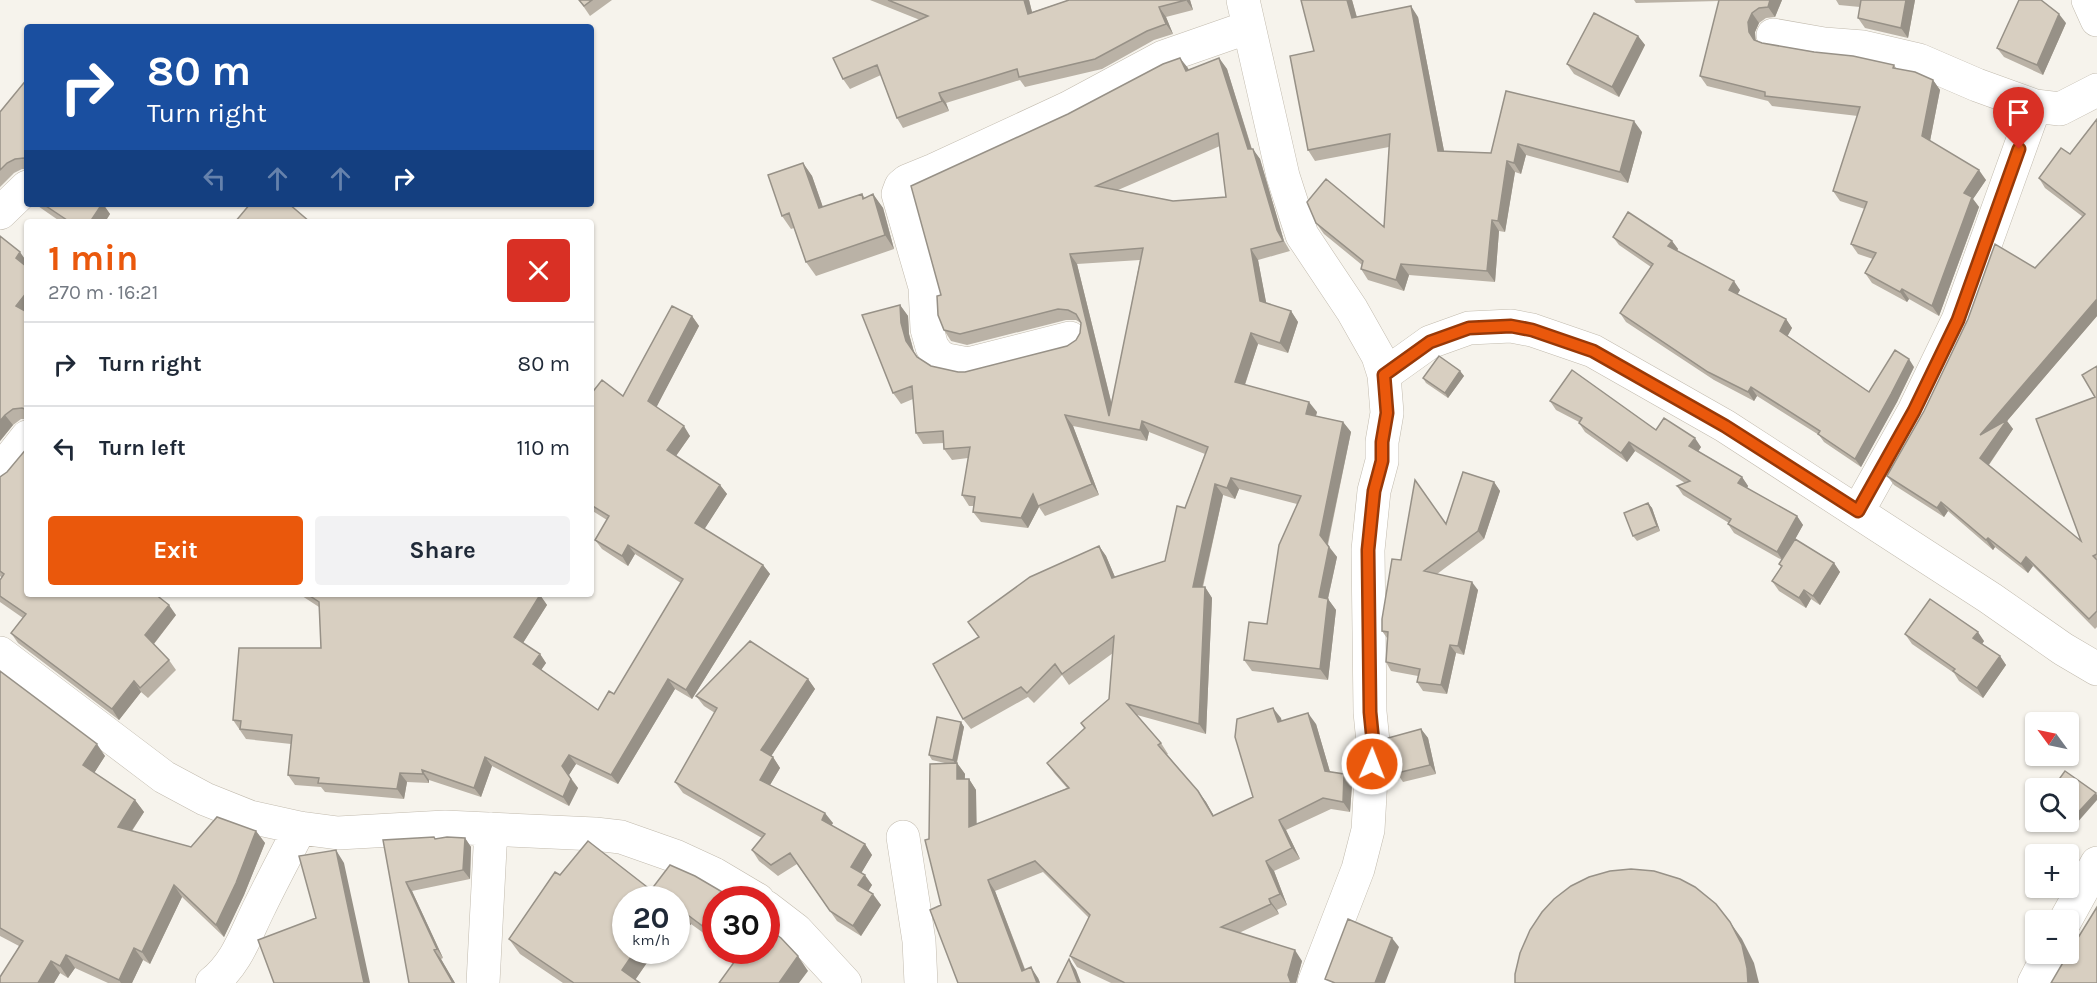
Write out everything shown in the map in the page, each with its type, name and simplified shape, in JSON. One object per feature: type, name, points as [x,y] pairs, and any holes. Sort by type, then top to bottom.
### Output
[{"type":"street","points":[[2088,0],[2097,20]]},
{"type":"street","points":[[1070,338],[968,364],[939,356],[932,347],[927,329],[925,287],[898,194],[901,186],[907,181],[1068,108],[1246,13],[1283,176],[1302,235],[1368,335],[1384,375],[1387,413],[1382,442],[1382,461],[1374,491],[1368,550],[1370,712],[1373,742],[1368,830],[1358,869],[1314,983]]},
{"type":"street","points":[[1773,35],[1824,44],[1863,47],[1919,60],[2034,106],[2060,109],[2097,90]]},
{"type":"street","points":[[1858,511],[1914,411],[1958,320],[2034,106]]},
{"type":"street","points":[[0,213],[24,190]]},
{"type":"street","points":[[1384,375],[1430,342],[1469,328],[1511,326],[1532,330],[1593,351],[1725,426],[2097,669]]},
{"type":"street","points":[[0,471],[24,441]]},
{"type":"street","points":[[0,653],[164,777],[205,799],[241,813],[300,828],[338,833],[445,827],[621,837],[675,856],[734,886]]},
{"type":"street","points":[[212,983],[225,972],[239,952],[300,828]]},
{"type":"street","points":[[483,983],[491,829]]},
{"type":"street","points":[[903,837],[919,941],[921,983]]},
{"type":"street","points":[[2078,910],[2097,863]]},
{"type":"street","points":[[780,918],[796,930],[845,983]]},
{"type":"street","points":[[2034,983],[2044,964]]},
{"type":"building","points":[[579,0],[592,0],[584,6]]},
{"type":"building","points":[[888,0],[1024,0],[1028,14],[1069,0],[1186,0],[1159,7],[1166,24],[1147,31],[1095,59],[1019,77],[1017,69],[939,93],[942,101],[897,118],[877,65],[843,79],[833,58],[928,16]]},
{"type":"building","points":[[1301,0],[1347,0],[1352,18],[1411,6],[1438,151],[1491,153],[1506,91],[1634,121],[1620,172],[1518,144],[1514,163],[1507,161],[1498,221],[1492,220],[1487,271],[1401,264],[1396,280],[1361,269],[1363,261],[1316,223],[1307,202],[1326,179],[1384,227],[1390,134],[1308,150],[1290,56],[1314,51]]},
{"type":"building","points":[[1719,0],[1770,0],[1768,7],[1759,8],[1752,13],[1748,22],[1749,32],[1754,40],[1762,43],[1853,56],[1894,65],[1893,68],[1915,72],[1933,80],[1922,136],[1979,170],[1964,193],[1972,197],[1932,306],[1902,289],[1900,292],[1865,273],[1876,253],[1851,244],[1867,202],[1833,191],[1860,107],[1765,96],[1765,92],[1700,76]]},
{"type":"building","points":[[1861,0],[1906,0],[1901,28],[1858,18]]},
{"type":"building","points":[[2019,0],[2041,0],[2059,14],[2037,65],[1997,48]]},
{"type":"building","points":[[1594,13],[1638,36],[1612,87],[1567,64]]},
{"type":"building","points":[[1180,58],[1186,71],[1219,58],[1248,149],[1253,149],[1277,230],[1283,241],[1251,249],[1260,301],[1291,311],[1280,343],[1251,333],[1235,382],[1309,402],[1306,414],[1343,422],[1320,535],[1329,547],[1319,597],[1328,599],[1320,669],[1244,660],[1249,622],[1267,624],[1279,545],[1301,496],[1231,478],[1227,488],[1215,484],[1193,587],[1205,587],[1199,724],[1127,704],[1161,743],[1158,745],[1198,791],[1213,816],[1253,797],[1235,737],[1237,719],[1273,708],[1278,722],[1308,713],[1325,771],[1344,774],[1343,802],[1323,798],[1279,820],[1292,848],[1266,861],[1280,894],[1269,899],[1271,904],[1221,927],[1295,950],[1288,975],[1291,983],[1125,983],[1070,956],[1090,915],[1035,861],[988,880],[1022,971],[1031,967],[1037,983],[958,983],[930,910],[941,905],[925,840],[929,839],[930,764],[957,763],[957,779],[969,779],[969,827],[1069,788],[1047,763],[1085,728],[1081,723],[1109,699],[1114,636],[1062,674],[1055,664],[1027,693],[1021,687],[963,719],[933,664],[979,637],[968,622],[1030,577],[1099,546],[1112,578],[1165,561],[1177,506],[1185,508],[1208,447],[1142,421],[1140,430],[1065,415],[1092,484],[1038,506],[1033,494],[1021,518],[973,512],[975,497],[962,495],[970,447],[944,449],[943,431],[916,433],[912,386],[893,393],[862,315],[900,305],[901,323],[906,341],[917,357],[931,366],[958,372],[1067,346],[1076,340],[1080,333],[1081,323],[1076,314],[1058,309],[960,334],[944,330],[938,315],[937,296],[941,295],[911,186],[1068,114],[1163,64]],"holes":[[[1218,133],[1226,197],[1173,201],[1096,186]],[[1143,248],[1109,416],[1070,254]]]},
{"type":"building","points":[[24,83],[24,158],[7,163],[0,170],[0,112]]},
{"type":"building","points":[[2097,119],[2097,299],[1980,435],[2007,420],[1980,458],[2081,541],[2036,419],[2095,397],[2082,375],[2097,366],[2097,554],[2093,556],[2097,560],[2097,611],[2089,619],[2026,557],[2021,564],[1988,538],[1986,540],[1941,502],[1937,508],[1887,476],[1924,411],[1968,319],[1995,244],[2035,268],[2085,214],[2039,178],[2061,148],[2070,154]]},
{"type":"building","points":[[803,163],[819,208],[862,194],[863,199],[873,194],[885,235],[806,262],[789,213],[782,216],[768,175]]},
{"type":"building","points":[[48,207],[100,207],[92,219],[66,219]]},
{"type":"building","points":[[248,207],[292,207],[306,219],[238,219]]},
{"type":"building","points":[[1628,212],[1672,241],[1668,246],[1734,281],[1729,290],[1786,319],[1780,331],[1869,392],[1895,350],[1909,359],[1855,459],[1818,434],[1820,431],[1751,387],[1748,392],[1708,372],[1620,313],[1653,264],[1613,237]]},
{"type":"building","points":[[0,236],[20,252],[16,258],[24,265],[24,296],[16,306],[24,310],[24,409],[13,409],[0,421]]},
{"type":"building","points":[[672,306],[692,316],[648,401],[684,426],[667,450],[720,485],[695,523],[763,565],[686,690],[668,679],[611,775],[569,755],[562,766],[571,779],[563,797],[485,757],[474,788],[422,770],[423,774],[400,773],[397,789],[318,783],[319,778],[288,775],[292,735],[240,729],[241,721],[233,720],[239,648],[321,648],[319,602],[312,597],[539,597],[514,637],[540,654],[533,664],[598,710],[609,691],[614,694],[683,579],[628,545],[622,556],[595,540],[609,516],[594,507],[594,390],[602,380],[623,396]]},
{"type":"building","points":[[1439,356],[1460,371],[1445,393],[1423,378]]},
{"type":"building","points":[[1572,370],[1656,430],[1664,418],[1695,438],[1689,446],[1742,477],[1738,483],[1797,516],[1777,552],[1728,524],[1731,519],[1677,486],[1690,481],[1629,442],[1621,453],[1579,423],[1582,418],[1550,401]]},
{"type":"building","points":[[24,452],[24,597],[159,597],[169,605],[145,635],[169,660],[140,688],[134,681],[112,709],[11,633],[26,614],[0,596],[0,580],[4,574],[0,571],[0,477]]},
{"type":"building","points":[[1463,472],[1494,482],[1478,531],[1424,571],[1472,582],[1458,646],[1450,645],[1441,685],[1417,682],[1420,669],[1386,662],[1388,632],[1382,631],[1382,619],[1392,559],[1401,560],[1415,480],[1446,524]]},
{"type":"building","points":[[1648,503],[1657,526],[1633,536],[1624,513]]},
{"type":"building","points":[[1795,539],[1834,563],[1813,596],[1804,590],[1799,598],[1772,581],[1782,566],[1779,564]]},
{"type":"building","points":[[1930,599],[1978,632],[1973,638],[2000,656],[1977,688],[1953,671],[1955,669],[1905,634]]},
{"type":"building","points":[[750,641],[808,679],[761,750],[773,757],[760,780],[825,813],[822,820],[865,844],[851,867],[865,875],[858,885],[873,894],[853,926],[830,911],[790,853],[771,865],[752,850],[765,834],[675,782],[717,708],[696,696]]},
{"type":"building","points":[[0,671],[97,744],[83,765],[135,800],[118,827],[191,847],[217,817],[256,831],[236,883],[216,925],[174,885],[142,952],[134,948],[119,980],[66,955],[60,966],[51,961],[38,983],[0,983],[0,977],[23,941],[0,928]]},
{"type":"building","points":[[937,717],[961,722],[953,760],[929,755]]},
{"type":"building","points":[[1421,729],[1430,765],[1397,773],[1388,738]]},
{"type":"building","points":[[2065,771],[2075,778],[2060,778]]},
{"type":"building","points":[[2079,781],[2096,793],[2079,811]]},
{"type":"building","points":[[434,837],[435,839],[465,838],[463,870],[406,882],[437,949],[434,950],[453,983],[409,983],[383,840]]},
{"type":"building","points":[[588,841],[646,886],[612,886],[612,964],[626,964],[622,970],[640,983],[574,983],[509,939],[555,872],[560,875]]},
{"type":"building","points":[[336,850],[364,983],[274,983],[258,940],[316,918],[299,856]]},
{"type":"building","points":[[670,865],[712,886],[702,886],[702,926],[690,917],[690,886],[654,886]]},
{"type":"building","points":[[1631,869],[1654,871],[1680,879],[1695,887],[1716,904],[1730,922],[1742,945],[1748,983],[1515,983],[1520,953],[1530,930],[1554,899],[1571,886],[1589,877],[1610,871]]},
{"type":"building","points":[[2097,907],[2097,983],[2051,983],[2062,964],[2079,964],[2079,936]]},
{"type":"building","points":[[1348,919],[1392,938],[1375,983],[1335,983],[1325,979]]},
{"type":"building","points":[[780,937],[798,956],[779,983],[719,983],[733,964],[780,964]]},
{"type":"building","points":[[1069,959],[1078,983],[1057,983]]},
{"type":"route","points":[[1372,764],[1368,550],[1374,491],[1382,461],[1382,442],[1387,413],[1384,375],[1430,342],[1469,328],[1511,326],[1532,330],[1593,351],[1725,426],[1858,511],[1914,411],[1958,320],[2019,149]]}]
